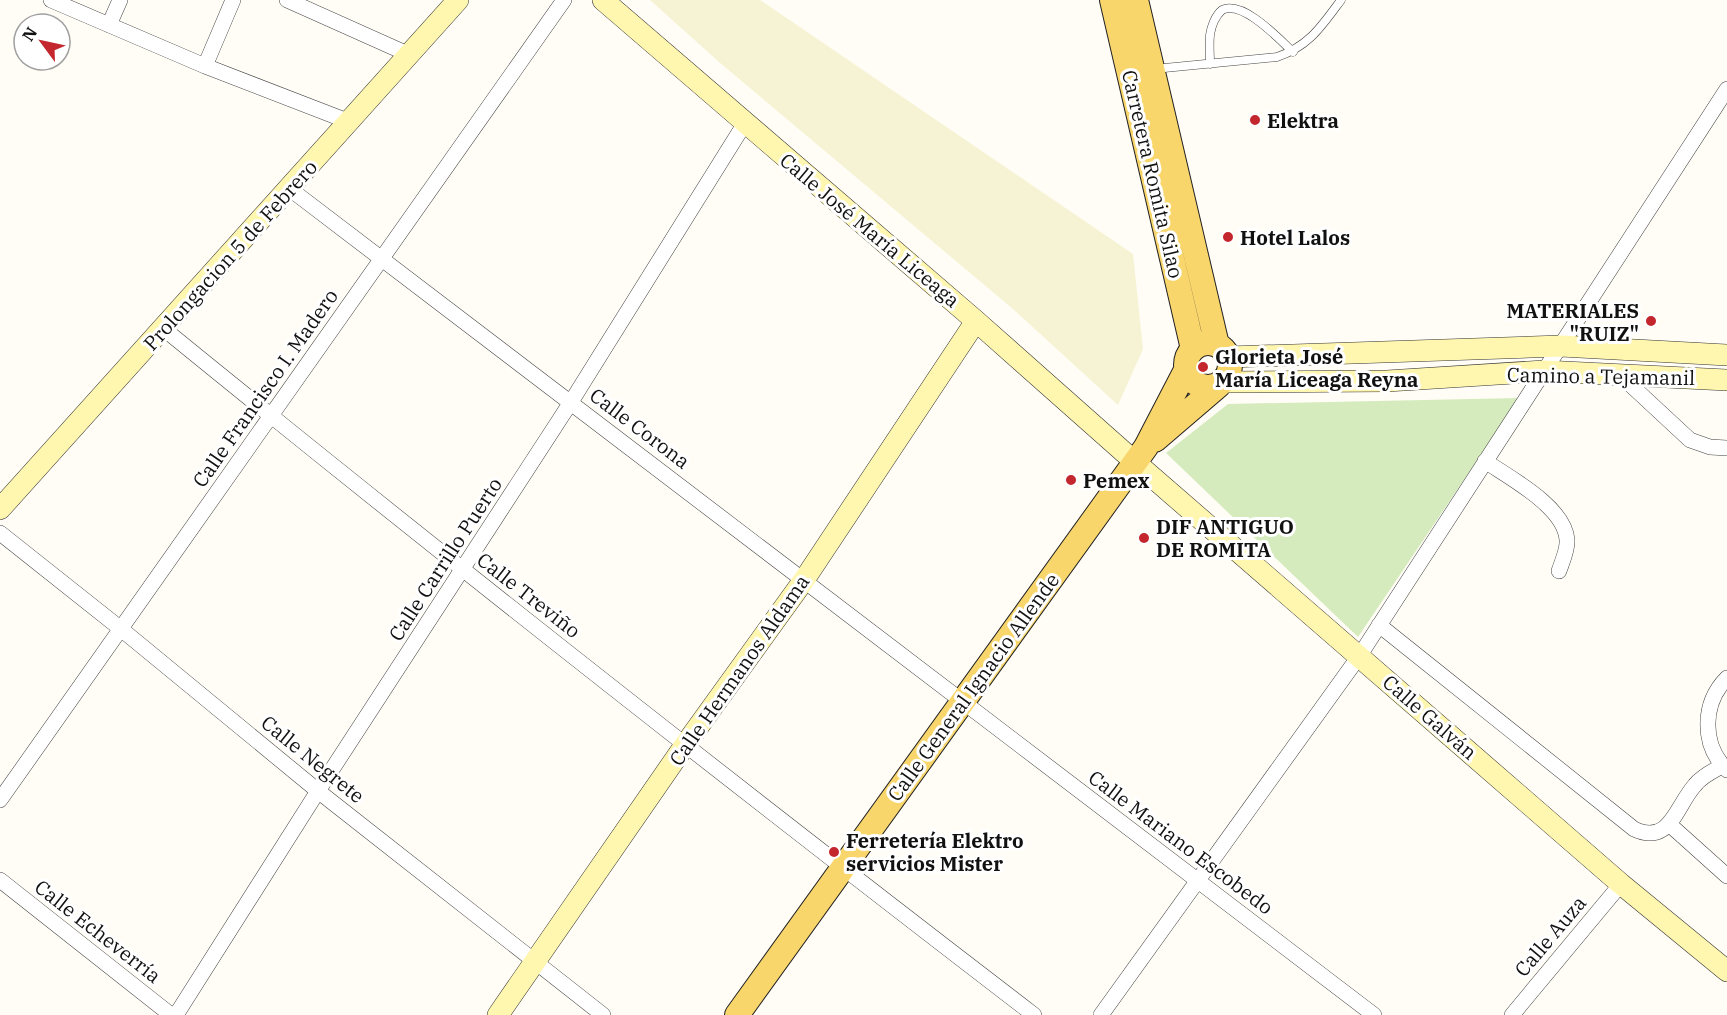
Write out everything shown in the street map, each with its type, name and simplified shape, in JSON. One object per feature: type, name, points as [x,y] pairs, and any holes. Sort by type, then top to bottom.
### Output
[{"type":"main road","name":"Carretera Romita Silao","points":[[1112,0],[1141,70],[1223,351]]},
{"type":"main road","name":"Carretera Romita Silao","points":[[1136,0],[1141,70],[1189,359]]},
{"type":"main road","points":[[1209,343],[1223,351],[1230,366],[1228,375],[1220,384],[1210,388],[1194,384],[1189,378],[1189,359],[1209,343]]},
{"type":"main road","name":"Calle General Ignacio Allende","points":[[737,1015],[1141,454],[1189,359]]},
{"type":"main road","name":"Calle General Ignacio Allende","points":[[1141,454],[1220,384]]},
{"type":"street","points":[[51,0],[205,66],[350,122]]},
{"type":"street","points":[[109,25],[120,0]]},
{"type":"street","points":[[205,66],[233,0]]},
{"type":"street","name":"Prolongacion 5 de Febrero","points":[[0,509],[458,0]]},
{"type":"street","name":"Calle Francisco I. Madero","points":[[0,800],[564,0]]},
{"type":"street","name":"Calle José María Liceaga","points":[[603,0],[976,321],[1141,454]]},
{"type":"street","points":[[293,1],[410,55]]},
{"type":"street","points":[[1101,1015],[1360,655],[1727,89]]},
{"type":"street","name":"Calle Carrillo Puerto","points":[[176,1015],[318,791],[571,402],[745,123]]},
{"type":"street","name":"Calle Corona","points":[[290,189],[964,702]]},
{"type":"street","name":"Calle Hermanos Aldama","points":[[498,1015],[804,580],[976,321]]},
{"type":"street","name":"Calle Treviño","points":[[164,329],[686,745],[1034,1015]]},
{"type":"street","name":"Camino a Tejamanil","points":[[1223,351],[1307,356],[1560,346],[1727,355]]},
{"type":"street","name":"Camino a Tejamanil","points":[[1220,384],[1387,381],[1544,371],[1727,380]]},
{"type":"street","points":[[1620,375],[1690,440],[1710,447],[1727,448]]},
{"type":"street","name":"Calle Galván","points":[[1141,454],[1360,655],[1621,884],[1727,971]]},
{"type":"street","points":[[1485,461],[1539,498],[1558,515],[1567,540],[1559,572]]},
{"type":"street","name":"Calle Negrete","points":[[0,533],[318,791],[603,1015]]},
{"type":"street","points":[[1379,625],[1634,829],[1643,833],[1654,834],[1664,830],[1696,784],[1706,775],[1725,768],[1711,749],[1707,730],[1709,707],[1722,683]]},
{"type":"street","name":"Calle Mariano Escobedo","points":[[964,702],[1374,1015]]},
{"type":"street","points":[[1669,824],[1727,876]]},
{"type":"street","name":"Calle Echeverría","points":[[0,880],[171,1015]]},
{"type":"street","name":"Calle Auza","points":[[1512,1015],[1621,884]]},
{"type":"lane","points":[[1141,70],[1277,57],[1293,52],[1306,43],[1341,0]]},
{"type":"lane","points":[[1210,64],[1210,35],[1213,23],[1220,11],[1229,6],[1240,7],[1251,13],[1293,52]]},
{"type":"shaded area","points":[[650,0],[760,0],[1133,254],[1143,349],[1118,405],[1013,309],[719,62]]},
{"type":"green space","points":[[1519,398],[1358,637],[1166,453],[1228,404]]},
{"type":"place","name":"Elektra","points":[[1255,120]]},
{"type":"place","name":"Hotel Lalos","points":[[1228,237]]},
{"type":"place","name":"MATERIALES \"RUIZ\"","points":[[1651,321]]},
{"type":"place","name":"Glorieta José María Liceaga Reyna","points":[[1203,367]]},
{"type":"place","name":"Pemex","points":[[1071,480]]},
{"type":"place","name":"DIF ANTIGUO DE ROMITA","points":[[1144,538]]},
{"type":"place","name":"Ferretería Elektro servicios Mister","points":[[834,852]]}]
